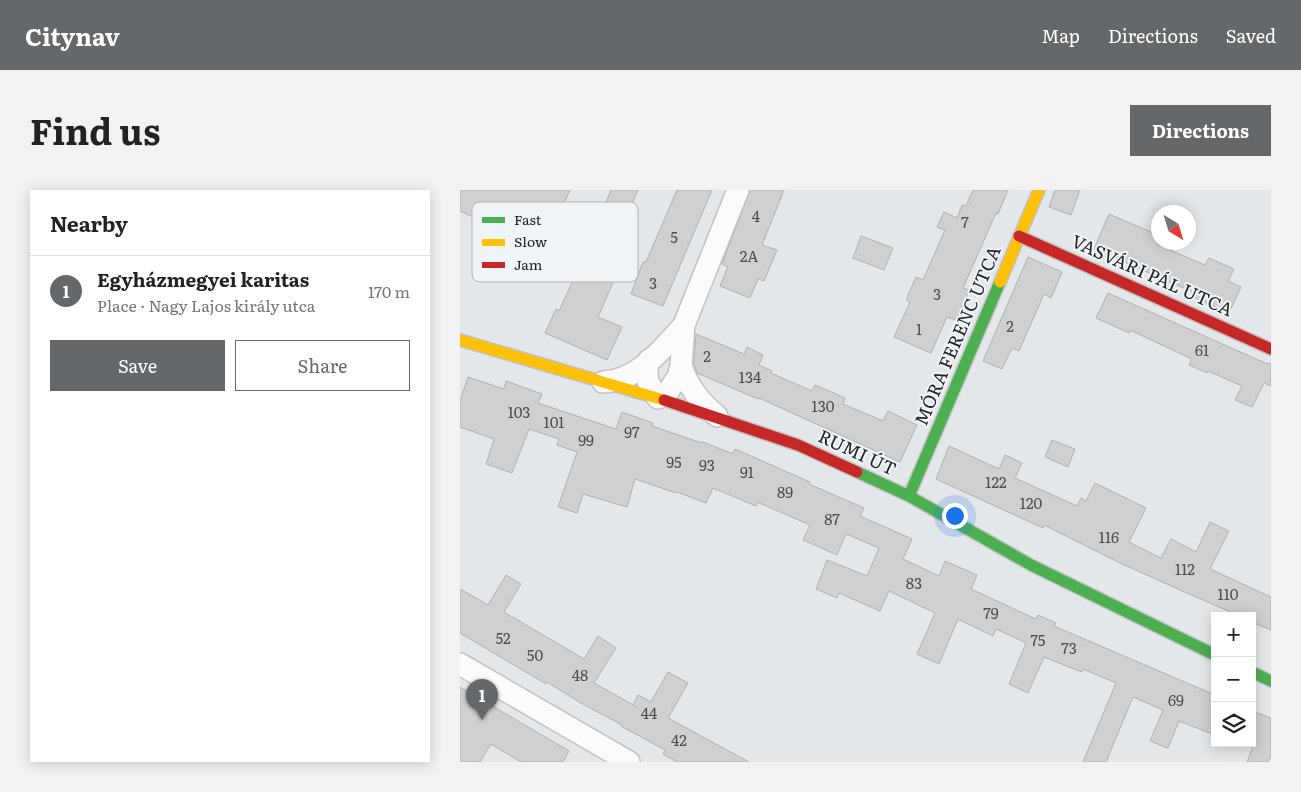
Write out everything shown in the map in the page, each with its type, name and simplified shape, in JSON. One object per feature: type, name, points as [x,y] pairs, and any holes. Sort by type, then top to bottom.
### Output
[{"type":"street","points":[[650,360],[646,369],[646,379],[658,398],[667,393],[678,377],[681,366],[684,325],[738,190]]},
{"type":"street","name":"MÓRA FERENC UTCA","points":[[909,496],[1039,190]]},
{"type":"street","name":"VASVÁRI PÁL UTCA","points":[[1019,236],[1271,349]]},
{"type":"street","points":[[601,382],[627,377],[650,360],[684,325]]},
{"type":"street","name":"RUMI ÚT","points":[[460,340],[718,416],[798,445],[909,496],[1031,565],[1211,653]]},
{"type":"street","points":[[681,366],[692,391],[702,404],[718,416]]},
{"type":"street","points":[[460,664],[629,762]]},
{"type":"street","points":[[1256,674],[1271,681]]},
{"type":"building","points":[[460,190],[570,190],[565,202],[472,202],[472,216],[460,211]]},
{"type":"building","points":[[611,190],[638,190],[633,202],[606,202]]},
{"type":"building","points":[[677,190],[712,190],[663,306],[631,294],[636,282],[638,282],[638,275],[643,262],[646,262]]},
{"type":"building","points":[[750,190],[784,190],[762,245],[777,250],[764,281],[758,279],[750,298],[720,286],[728,267],[722,264]]},
{"type":"building","points":[[973,190],[1008,190],[963,288],[969,290],[956,320],[947,317],[931,353],[894,337],[910,302],[906,300],[916,277],[923,280],[945,230],[937,227],[944,212],[957,218],[962,205],[966,206]]},
{"type":"building","points":[[1055,190],[1080,190],[1071,215],[1049,207]]},
{"type":"building","points":[[1109,214],[1151,232],[1151,250],[1170,250],[1205,265],[1209,258],[1234,269],[1228,281],[1241,287],[1229,313],[1191,296],[1193,292],[1094,249]]},
{"type":"building","points":[[861,236],[893,248],[884,270],[853,258]]},
{"type":"building","points":[[1028,257],[1062,272],[1051,298],[1044,294],[1019,351],[1012,348],[1002,369],[983,361]]},
{"type":"building","points":[[572,282],[613,282],[598,317],[622,327],[607,360],[545,333],[556,309],[559,311]]},
{"type":"building","points":[[1108,293],[1271,364],[1271,386],[1264,383],[1252,407],[1235,400],[1242,386],[1189,365],[1192,359],[1130,330],[1129,333],[1096,318]]},
{"type":"building","points":[[696,334],[744,354],[747,347],[763,355],[759,365],[772,371],[771,373],[812,391],[815,385],[845,398],[843,404],[883,421],[888,411],[917,425],[900,462],[759,398],[697,373],[694,364]]},
{"type":"building","points":[[468,377],[504,389],[506,381],[542,394],[538,403],[616,429],[622,412],[653,423],[652,426],[703,442],[733,454],[735,449],[810,482],[809,484],[864,508],[860,516],[912,539],[903,559],[939,576],[945,561],[977,575],[971,589],[1036,619],[1038,615],[1056,623],[1054,626],[1211,693],[1211,733],[1179,721],[1168,748],[1150,741],[1163,710],[1133,697],[1106,762],[1083,762],[1116,683],[1083,669],[1082,672],[1044,657],[1028,693],[1009,684],[1026,643],[996,629],[993,636],[958,619],[939,664],[917,654],[935,613],[889,591],[880,611],[839,593],[837,598],[816,589],[827,560],[867,576],[879,548],[846,534],[837,555],[803,540],[810,525],[757,502],[756,506],[713,488],[706,503],[635,479],[627,507],[583,494],[577,513],[558,507],[577,452],[557,445],[559,439],[529,429],[512,473],[486,464],[494,439],[460,427],[460,401]]},
{"type":"building","points":[[1052,440],[1075,449],[1068,467],[1045,457]]},
{"type":"building","points":[[949,446],[999,469],[1005,455],[1022,463],[1015,478],[1077,506],[1081,498],[1086,501],[1095,483],[1146,508],[1129,542],[1161,558],[1171,539],[1196,552],[1210,522],[1229,531],[1210,569],[1271,597],[1271,630],[1256,624],[1256,612],[1231,612],[1122,564],[1044,525],[1043,528],[936,479]]},
{"type":"building","points":[[506,575],[521,584],[504,612],[584,659],[598,636],[616,648],[594,683],[633,705],[638,695],[651,702],[668,672],[688,683],[668,718],[749,762],[677,762],[663,754],[665,750],[547,682],[546,684],[460,633],[460,589],[488,605]]},
{"type":"building","points":[[460,687],[569,751],[563,762],[521,762],[491,744],[480,762],[460,762]]},
{"type":"building","points":[[1256,712],[1271,718],[1271,755],[1268,762],[1247,762],[1252,747],[1256,747]]},
{"type":"traffic: fast","points":[[909,496],[1000,282]]},
{"type":"traffic: fast","points":[[857,472],[909,496],[1031,565],[1211,653]]},
{"type":"traffic: fast","points":[[1256,674],[1271,681]]},
{"type":"traffic: slow","points":[[1000,282],[1039,190]]},
{"type":"traffic: slow","points":[[460,340],[664,400]]},
{"type":"traffic: jam","points":[[1019,236],[1271,349]]},
{"type":"traffic: jam","points":[[664,400],[798,445],[857,472]]},
{"type":"place","name":"Egyházmegyei karitas","points":[[482,720]]}]
